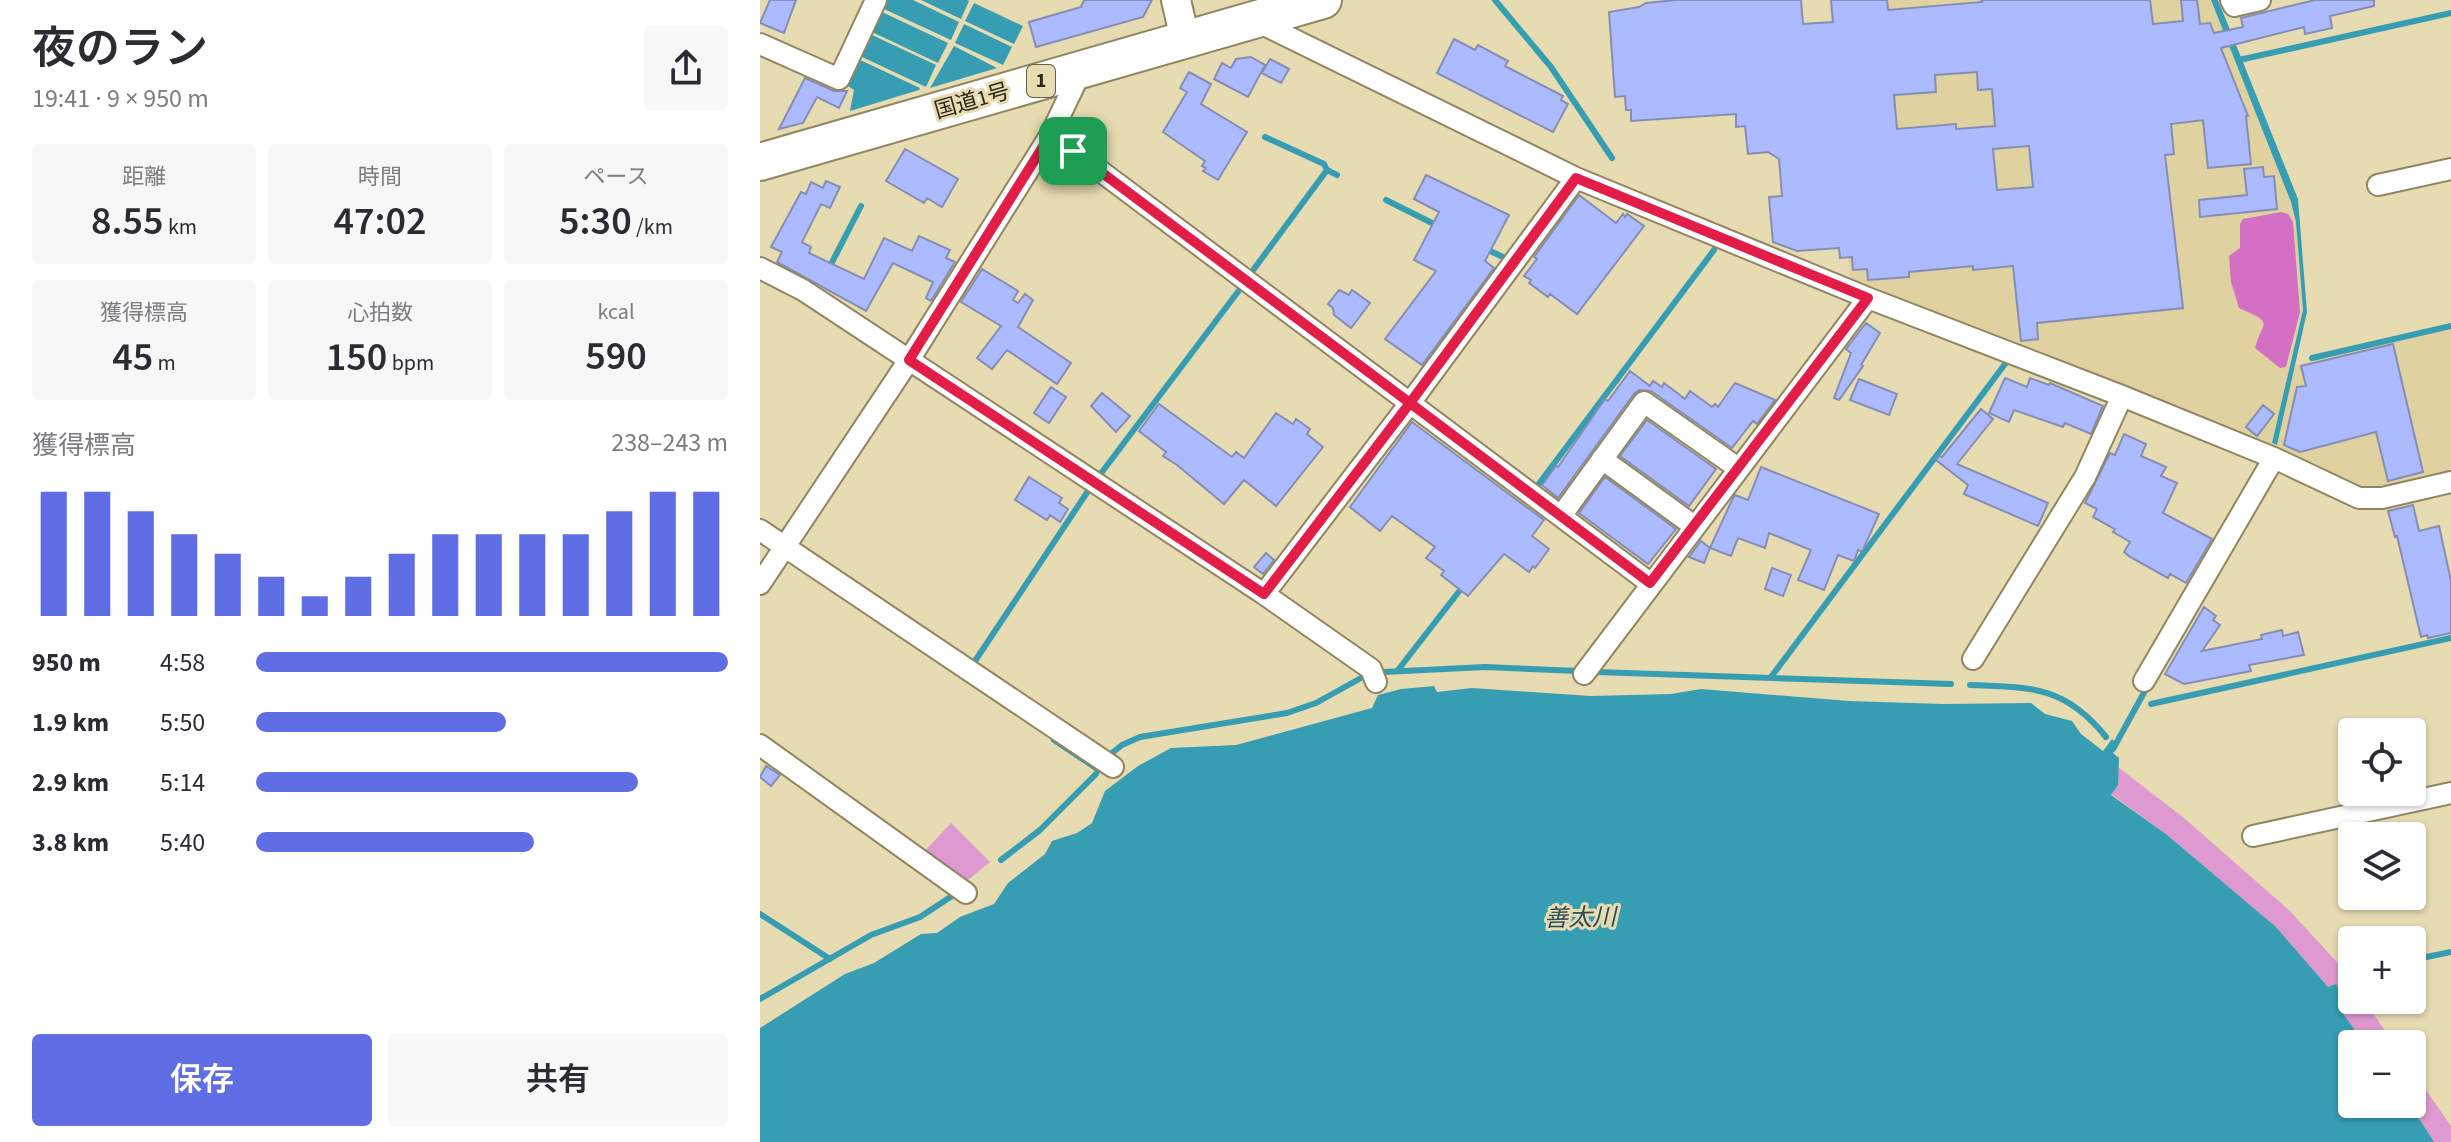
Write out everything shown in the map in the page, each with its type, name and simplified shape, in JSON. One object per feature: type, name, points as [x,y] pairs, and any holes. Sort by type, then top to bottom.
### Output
[{"type":"highway","name":"国道1号","points":[[760,162],[1323,0]]},
{"type":"main road","points":[[1176,0],[1185,39]]},
{"type":"street","points":[[760,44],[839,79],[876,0]]},
{"type":"street","points":[[2231,0],[2234,6],[2260,0]]},
{"type":"street","points":[[1254,20],[1576,178],[1868,298],[2274,458],[2359,498],[2371,500],[2451,482]]},
{"type":"street","points":[[760,584],[909,360],[1051,134],[1082,69]]},
{"type":"street","points":[[1051,134],[1650,583]]},
{"type":"street","points":[[2378,185],[2451,169]]},
{"type":"street","points":[[1264,594],[1576,178]]},
{"type":"street","points":[[760,268],[803,290],[1264,594],[1371,669],[1376,682]]},
{"type":"street","points":[[1584,674],[1868,298]]},
{"type":"street","points":[[1973,659],[2085,477],[2122,396]]},
{"type":"street","points":[[1561,516],[1644,402],[1738,468]]},
{"type":"street","points":[[2144,681],[2274,458]]},
{"type":"street","points":[[1602,459],[1694,526]]},
{"type":"street","points":[[760,530],[1113,767]]},
{"type":"street","points":[[760,745],[966,893]]},
{"type":"street","points":[[2253,836],[2451,793]]},
{"type":"shaded area","points":[[1829,0],[2211,0],[2291,202],[2296,222],[2303,310],[2271,449],[1850,281]]},
{"type":"shaded area","points":[[2281,212],[2288,214],[2293,222],[2300,312],[2286,367],[2280,368],[2255,348],[2264,323],[2239,308],[2231,282],[2229,256],[2240,248],[2240,224],[2243,219]]},
{"type":"shaded area","points":[[2451,329],[2451,473],[2369,492],[2276,448],[2295,365]]},
{"type":"shaded area","points":[[2118,767],[2184,818],[2290,911],[2338,963],[2338,991],[2336,985],[2328,987],[2276,927],[2166,834],[2111,794],[2118,785]]},
{"type":"shaded area","points":[[951,823],[990,862],[963,884],[922,854]]},
{"type":"shaded area","points":[[2342,1014],[2374,1014],[2384,1030],[2354,1030]]},
{"type":"shaded area","points":[[2426,1090],[2451,1126],[2451,1142],[2434,1142],[2418,1118],[2426,1118]]},
{"type":"water","points":[[887,0],[913,0],[959,22],[951,40],[884,9]]},
{"type":"water","points":[[921,0],[967,0],[969,1],[961,19]]},
{"type":"water","points":[[2211,0],[2218,0],[2298,199],[2307,312],[2277,445],[2272,443],[2303,310],[2296,222],[2291,202]]},
{"type":"water","points":[[974,3],[1023,26],[1014,44],[965,21]]},
{"type":"water","points":[[882,12],[948,43],[938,63],[872,32]]},
{"type":"water","points":[[964,24],[1012,47],[1003,65],[955,43]]},
{"type":"water","points":[[870,34],[936,65],[926,87],[860,56]]},
{"type":"water","points":[[954,46],[997,68],[930,88]]},
{"type":"water","points":[[858,59],[920,88],[850,111],[854,90],[845,84]]},
{"type":"water","name":"善太川","points":[[1434,686],[1437,692],[1472,688],[1591,696],[1671,694],[1701,689],[1849,701],[2031,703],[2045,714],[2072,721],[2081,734],[2103,751],[2112,739],[2118,745],[2113,753],[2119,758],[2118,785],[2111,795],[2166,834],[2276,927],[2328,987],[2336,984],[2338,1014],[2343,1014],[2355,1030],[2338,1030],[2338,1118],[2418,1118],[2434,1142],[760,1142],[760,1028],[845,974],[874,963],[921,934],[937,933],[960,917],[994,904],[1008,883],[1045,854],[1052,841],[1077,833],[1092,823],[1105,791],[1138,766],[1171,748],[1236,745],[1372,708],[1378,695]]},
{"type":"building","points":[[770,0],[796,0],[784,33],[760,23]]},
{"type":"building","points":[[1084,0],[1152,0],[1143,17],[1036,47],[1029,22],[1081,7]]},
{"type":"building","points":[[1676,0],[1801,0],[1803,24],[1833,22],[1831,0],[1887,0],[1888,10],[1981,0],[2150,0],[2153,24],[2183,21],[2181,0],[2197,0],[2200,24],[2210,23],[2214,33],[2243,27],[2241,18],[2315,0],[2374,0],[2374,6],[2330,16],[2332,28],[2305,34],[2304,27],[2221,48],[2248,116],[2251,164],[2208,168],[2203,120],[2171,124],[2174,154],[2165,155],[2183,308],[2037,323],[2038,339],[2021,341],[2013,266],[1909,272],[1909,277],[1868,280],[1867,269],[1853,270],[1852,257],[1840,258],[1839,248],[1797,251],[1773,242],[1769,197],[1782,196],[1779,159],[1768,152],[1748,154],[1745,126],[1736,127],[1736,114],[1631,121],[1631,110],[1626,110],[1625,96],[1615,97],[1609,12]],"holes":[[[1977,72],[1978,90],[1992,89],[1995,126],[1956,129],[1956,124],[1897,129],[1894,95],[1936,92],[1935,75]],[[2029,146],[2033,187],[1997,190],[1993,149]]]},
{"type":"building","points":[[1454,39],[1475,50],[1478,45],[1508,61],[1505,66],[1563,96],[1561,100],[1568,104],[1553,132],[1437,73]]},
{"type":"building","points":[[1251,57],[1265,65],[1248,97],[1214,79],[1222,63],[1231,68],[1236,59]]},
{"type":"building","points":[[1270,59],[1289,69],[1281,83],[1262,73]]},
{"type":"building","points":[[1189,72],[1211,84],[1201,104],[1247,132],[1218,180],[1203,171],[1205,161],[1163,132],[1187,92],[1180,88]]},
{"type":"building","points":[[805,78],[834,91],[847,91],[839,108],[817,97],[803,123],[779,129]]},
{"type":"building","points":[[905,149],[958,179],[942,207],[927,198],[924,203],[886,181]]},
{"type":"building","points":[[2263,167],[2264,177],[2274,176],[2277,209],[2200,217],[2199,200],[2247,195],[2244,169]]},
{"type":"building","points":[[1426,175],[1509,215],[1485,261],[1494,268],[1422,365],[1385,339],[1436,271],[1414,260],[1439,212],[1414,199]]},
{"type":"building","points":[[826,181],[840,187],[830,208],[821,204],[802,242],[811,247],[809,253],[864,279],[884,238],[912,251],[919,236],[950,250],[946,258],[955,262],[931,301],[926,298],[933,282],[893,263],[866,311],[777,262],[782,252],[771,247],[801,192],[806,194],[811,182],[823,188]]},
{"type":"building","points":[[1579,195],[1616,223],[1623,214],[1625,217],[1627,214],[1644,226],[1577,314],[1550,294],[1548,297],[1524,276],[1537,259],[1534,257]]},
{"type":"building","points":[[982,269],[1018,291],[1013,300],[1018,303],[1025,294],[1033,300],[1018,327],[1071,363],[1057,384],[1007,350],[992,369],[977,358],[1001,326],[961,302]]},
{"type":"building","points":[[1339,290],[1349,295],[1352,290],[1370,303],[1351,328],[1334,315],[1333,308],[1328,304]]},
{"type":"building","points":[[1866,323],[1880,333],[1863,366],[1839,400],[1834,398],[1851,353],[1846,349]]},
{"type":"building","points":[[2393,344],[2423,472],[2388,481],[2376,432],[2300,452],[2284,445],[2297,387],[2306,386],[2301,366]]},
{"type":"building","points":[[1630,371],[1650,386],[1653,381],[1662,387],[1664,383],[1685,399],[1690,391],[1712,407],[1715,404],[1718,407],[1735,383],[1775,400],[1757,424],[1753,421],[1732,448],[1651,391],[1639,390],[1558,498],[1542,485],[1605,399],[1608,401]]},
{"type":"building","points":[[2005,378],[2027,387],[2030,378],[2050,383],[2103,406],[2091,434],[2065,423],[2063,427],[2014,410],[2009,422],[1989,413]]},
{"type":"building","points":[[1859,379],[1897,394],[1889,415],[1850,400]]},
{"type":"building","points":[[1051,387],[1066,397],[1049,423],[1034,413]]},
{"type":"building","points":[[1102,393],[1130,416],[1116,432],[1091,406]]},
{"type":"building","points":[[1159,404],[1232,457],[1236,452],[1244,458],[1276,413],[1293,424],[1296,419],[1310,429],[1307,434],[1323,447],[1276,506],[1244,480],[1224,504],[1163,456],[1166,452],[1139,431]]},
{"type":"building","points":[[2263,405],[2274,414],[2257,436],[2246,427]]},
{"type":"building","points":[[1981,409],[1993,419],[1957,464],[2048,503],[2038,526],[1964,494],[1968,485],[1936,460],[1942,457]]},
{"type":"building","points":[[1647,420],[1716,469],[1689,506],[1620,456]]},
{"type":"building","points":[[1412,422],[1544,520],[1532,536],[1549,549],[1535,568],[1533,566],[1529,572],[1504,554],[1468,596],[1441,575],[1444,571],[1426,558],[1435,547],[1392,516],[1380,531],[1350,507]]},
{"type":"building","points":[[2124,434],[2146,444],[2141,456],[2166,467],[2161,476],[2177,483],[2163,513],[2212,539],[2186,583],[2170,574],[2168,578],[2130,557],[2124,552],[2130,542],[2093,517],[2097,509],[2085,503],[2110,453],[2115,455]]},
{"type":"building","points":[[1761,467],[1879,514],[1862,552],[1858,550],[1854,561],[1838,555],[1824,590],[1798,580],[1811,550],[1769,533],[1765,548],[1738,538],[1731,556],[1710,548],[1735,495],[1748,500]]},
{"type":"building","points":[[1029,477],[1062,498],[1059,503],[1068,509],[1060,522],[1050,515],[1047,520],[1015,500]]},
{"type":"building","points":[[1605,477],[1676,529],[1648,564],[1579,513]]},
{"type":"building","points":[[2413,505],[2419,531],[2439,526],[2451,581],[2451,633],[2428,638],[2427,635],[2421,637],[2388,511]]},
{"type":"building","points":[[1701,541],[1710,548],[1704,563],[1689,557]]},
{"type":"building","points":[[1266,553],[1274,560],[1263,574],[1254,567]]},
{"type":"building","points":[[1772,568],[1791,575],[1783,596],[1765,589]]},
{"type":"building","points":[[2204,607],[2216,616],[2213,620],[2220,625],[2202,651],[2262,639],[2261,635],[2282,630],[2283,636],[2298,632],[2304,655],[2249,665],[2251,671],[2184,684],[2165,674]]},
{"type":"building","points":[[766,766],[780,775],[771,786],[760,777]]},
{"type":"waterway","points":[[1495,0],[1551,67],[1612,158]]},
{"type":"waterway","points":[[2239,60],[2451,13]]},
{"type":"waterway","points":[[1265,137],[1324,164],[1327,170]]},
{"type":"waterway","points":[[1248,277],[1327,170],[1337,175]]},
{"type":"waterway","points":[[1386,200],[1440,227]]},
{"type":"waterway","points":[[828,270],[861,206]]},
{"type":"waterway","points":[[1486,249],[1505,258]]},
{"type":"waterway","points":[[1535,489],[1714,250]]},
{"type":"waterway","points":[[1099,476],[1240,289]]},
{"type":"waterway","points":[[2312,358],[2451,326]]},
{"type":"waterway","points":[[1771,677],[2008,360]]},
{"type":"waterway","points":[[971,667],[1090,488]]},
{"type":"waterway","points":[[1398,670],[1464,585]]},
{"type":"waterway","points":[[2151,704],[2451,638]]},
{"type":"waterway","points":[[1384,672],[1485,667],[1579,671]]},
{"type":"waterway","points":[[1597,672],[1951,684]]},
{"type":"waterway","points":[[1106,758],[1122,745],[1140,737],[1287,713],[1316,703],[1361,678]]},
{"type":"waterway","points":[[1970,685],[2046,693],[2076,708],[2106,737]]},
{"type":"waterway","points":[[2113,749],[2146,689]]},
{"type":"waterway","points":[[1054,740],[1099,770]]},
{"type":"waterway","points":[[1001,860],[1040,830],[1096,774]]},
{"type":"waterway","points":[[760,999],[871,935],[920,917],[955,894]]},
{"type":"waterway","points":[[760,914],[830,959]]},
{"type":"waterway","points":[[2426,957],[2451,952]]},
{"type":"route","points":[[1073,151],[1051,134],[909,360],[1264,594],[1410,403],[1650,583],[1868,298],[1576,178],[1410,403],[1073,151]]}]
